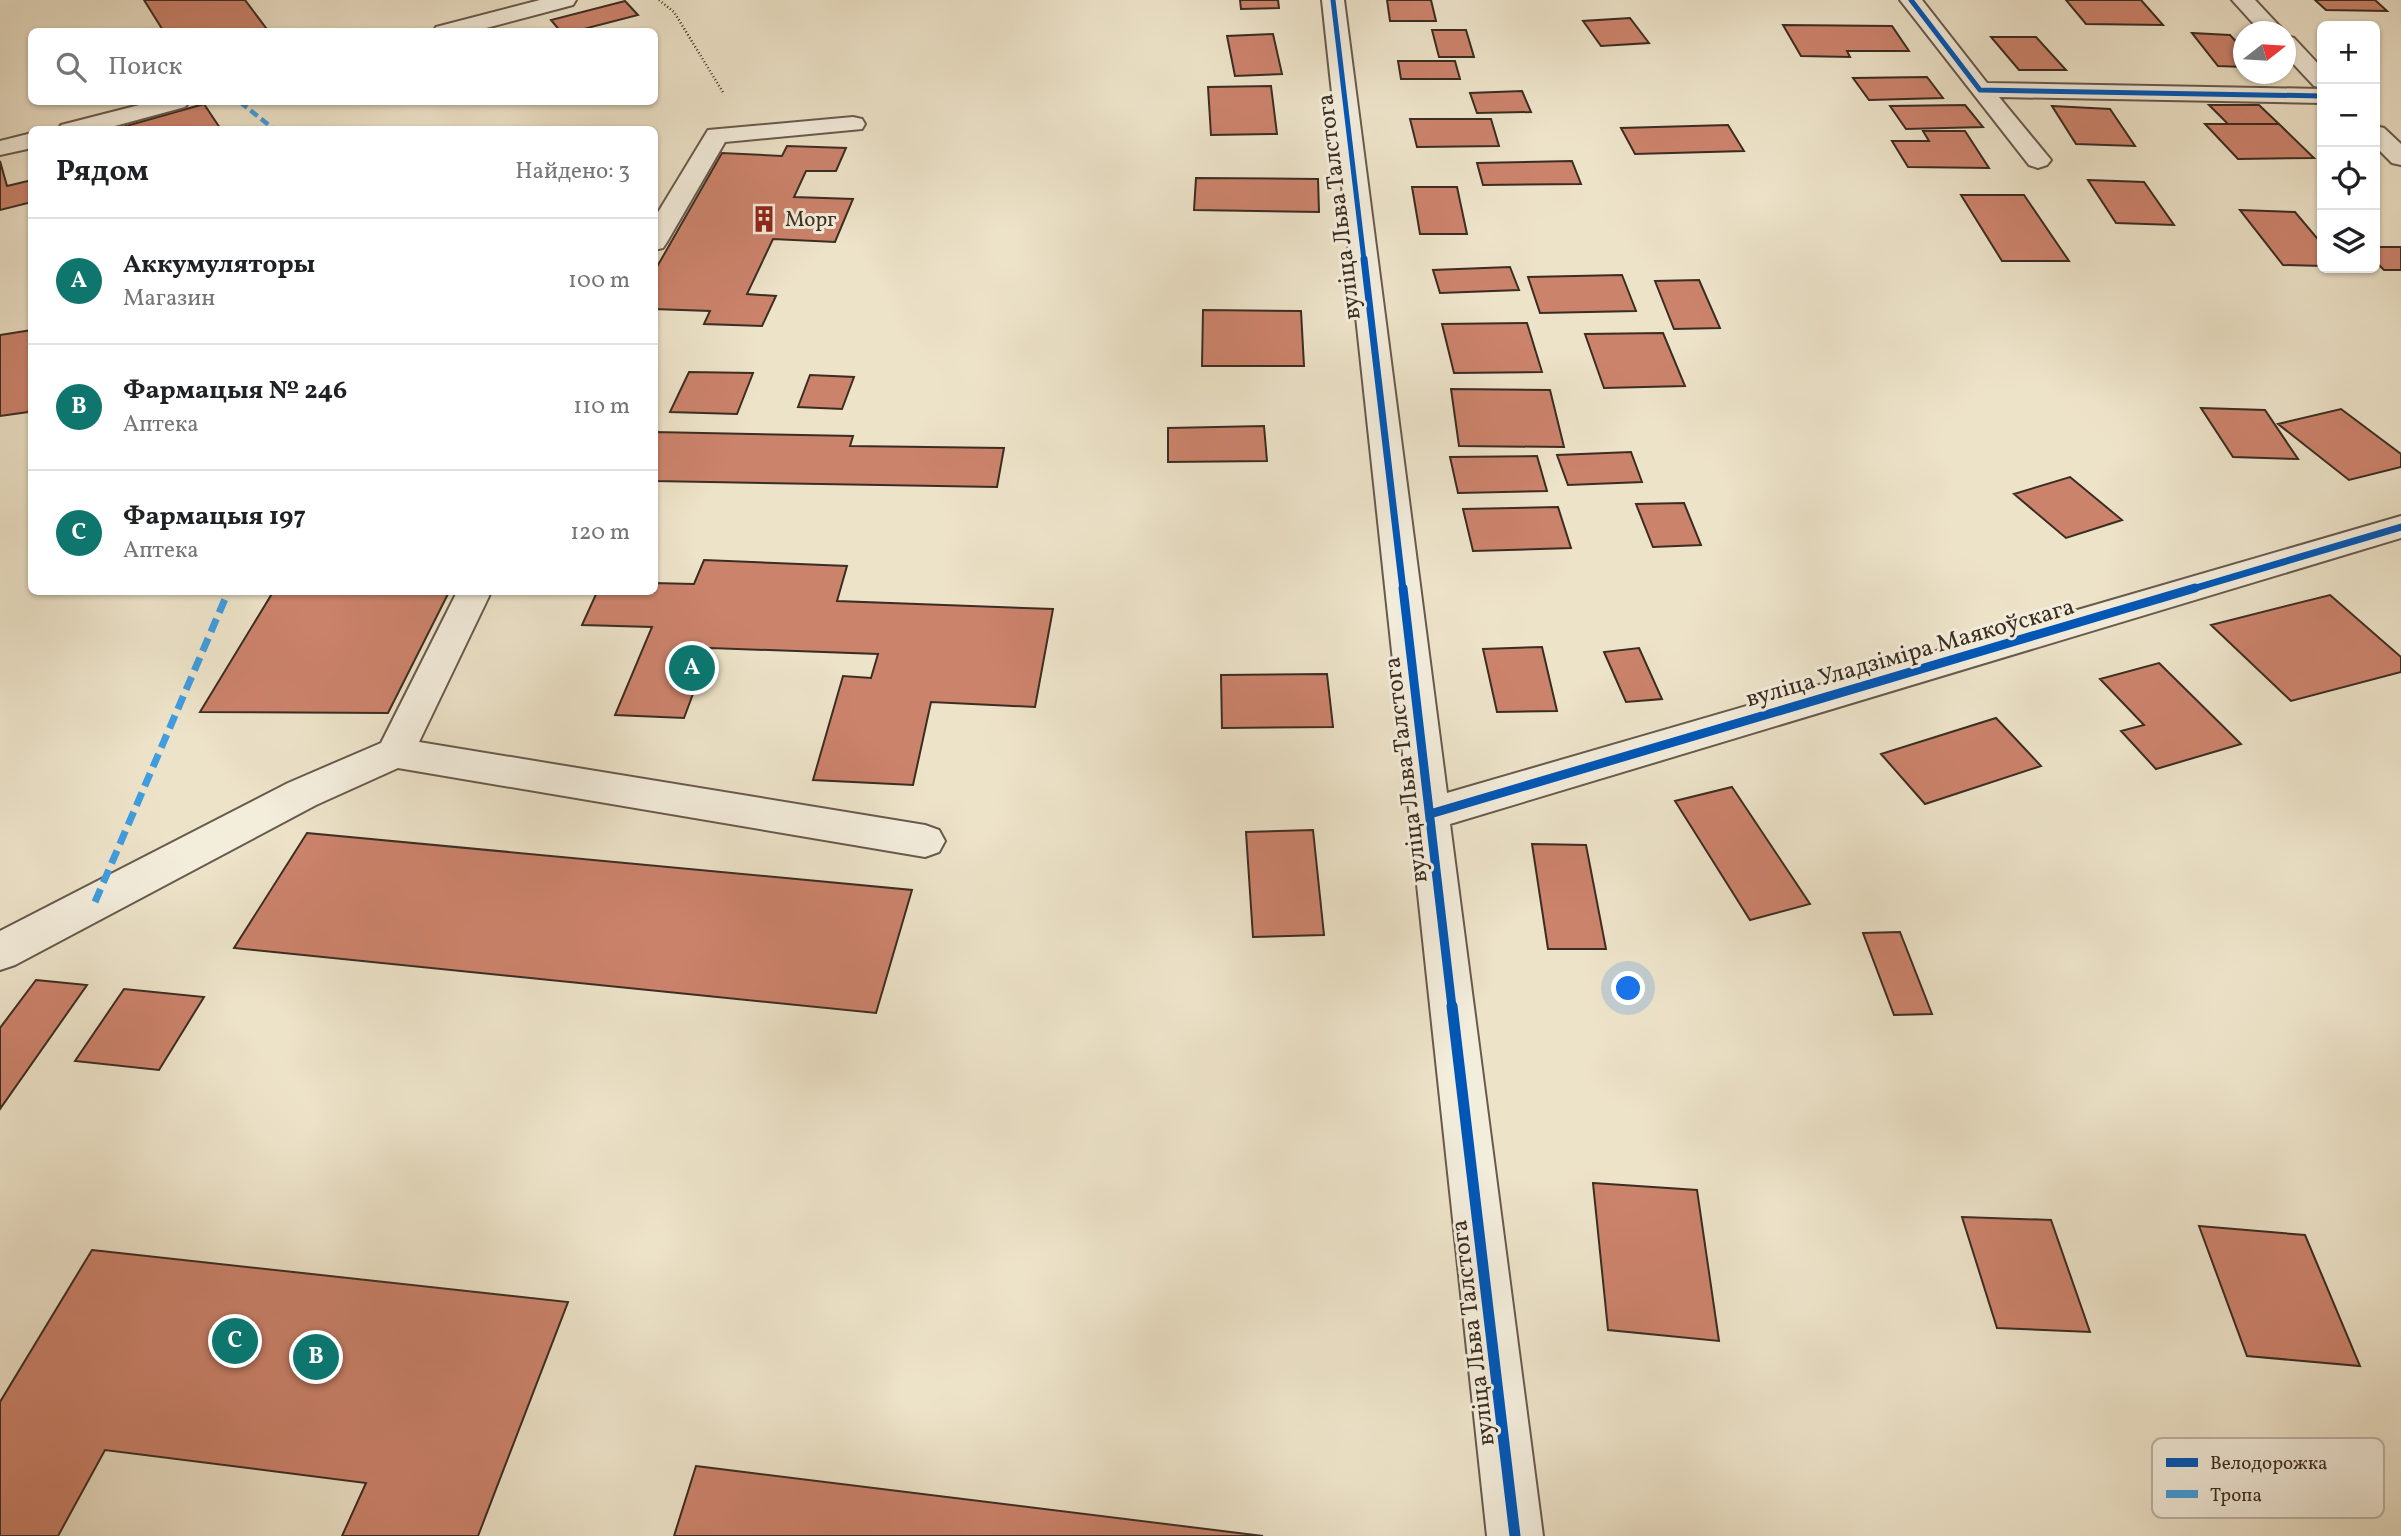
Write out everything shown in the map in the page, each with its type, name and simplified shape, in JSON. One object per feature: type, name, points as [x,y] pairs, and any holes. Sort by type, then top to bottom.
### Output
[{"type":"street","points":[[459,28],[565,0]]},
{"type":"street","name":"вуліца Льва Талстога","points":[[1333,0],[1515,1536]]},
{"type":"street","points":[[1911,0],[2038,160]]},
{"type":"street","points":[[2243,0],[2263,21]]},
{"type":"street","points":[[2296,54],[2317,76]]},
{"type":"street","points":[[1980,90],[2317,96]]},
{"type":"street","points":[[85,126],[166,105]]},
{"type":"street","points":[[658,235],[717,135],[853,124]]},
{"type":"street","points":[[2380,138],[2401,158]]},
{"type":"street","points":[[0,148],[28,141]]},
{"type":"street","name":"вуліца Уладзіміра Маякоўскага","points":[[1430,814],[2401,527]]},
{"type":"street","points":[[395,753],[473,595]]},
{"type":"street","points":[[0,951],[302,794],[395,753],[925,841]]},
{"type":"path","points":[[659,0],[674,12],[731,106],[717,135]]},
{"type":"building","points":[[144,0],[245,0],[266,28],[162,28]]},
{"type":"building","points":[[1240,0],[1278,0],[1279,8],[1241,9]]},
{"type":"building","points":[[1387,0],[1431,0],[1436,21],[1390,21]]},
{"type":"building","points":[[2066,0],[2141,0],[2163,25],[2086,24]]},
{"type":"building","points":[[2315,0],[2375,0],[2387,11],[2326,10]]},
{"type":"building","points":[[625,1],[638,15],[588,28],[558,28],[551,20]]},
{"type":"building","points":[[1630,18],[1649,43],[1601,46],[1583,21]]},
{"type":"building","points":[[1783,25],[1892,26],[1909,51],[1847,51],[1850,57],[1801,56]]},
{"type":"building","points":[[1432,30],[1466,30],[1474,57],[1439,57]]},
{"type":"building","points":[[2192,33],[2230,35],[2233,38],[2233,67],[2218,66]]},
{"type":"building","points":[[1273,34],[1282,74],[1235,76],[1227,36]]},
{"type":"building","points":[[1991,37],[2036,37],[2066,70],[2019,70]]},
{"type":"building","points":[[1398,61],[1455,61],[1460,79],[1401,79]]},
{"type":"building","points":[[1927,77],[1943,98],[1869,100],[1853,78]]},
{"type":"building","points":[[1271,86],[1277,134],[1211,135],[1208,87]]},
{"type":"building","points":[[1522,91],[1531,112],[1477,113],[1470,93]]},
{"type":"building","points":[[205,105],[219,126],[126,126]]},
{"type":"building","points":[[1965,105],[1983,127],[1906,129],[1890,106]]},
{"type":"building","points":[[2209,105],[2259,105],[2279,124],[2228,124]]},
{"type":"building","points":[[2052,106],[2110,109],[2135,146],[2076,144]]},
{"type":"building","points":[[1410,119],[1491,119],[1499,146],[1417,147]]},
{"type":"building","points":[[2205,124],[2279,124],[2314,158],[2238,159]]},
{"type":"building","points":[[1728,125],[1744,151],[1635,154],[1621,128]]},
{"type":"building","points":[[1923,131],[1965,131],[1989,168],[1908,167],[1892,141],[1929,141]]},
{"type":"building","name":"Морг","points":[[787,146],[846,148],[836,171],[806,171],[794,197],[853,199],[835,242],[773,239],[747,294],[776,296],[762,326],[704,324],[710,311],[658,309],[658,265],[722,153],[782,156]]},
{"type":"building","points":[[0,161],[7,186],[28,181],[28,203],[0,210]]},
{"type":"building","points":[[1572,161],[1581,184],[1483,185],[1477,163]]},
{"type":"building","points":[[1196,178],[1318,179],[1319,212],[1194,210]]},
{"type":"building","points":[[2088,180],[2144,182],[2174,225],[2116,223]]},
{"type":"building","points":[[1412,187],[1457,187],[1467,234],[1420,234]]},
{"type":"building","points":[[1961,195],[2024,195],[2069,261],[2002,261]]},
{"type":"building","points":[[2240,210],[2295,212],[2317,238],[2317,266],[2283,265]]},
{"type":"building","points":[[2380,247],[2401,247],[2401,270],[2384,270],[2380,266]]},
{"type":"building","points":[[1510,267],[1519,290],[1440,293],[1433,270]]},
{"type":"building","points":[[1622,275],[1636,311],[1540,313],[1528,277]]},
{"type":"building","points":[[1699,280],[1720,328],[1674,329],[1655,281]]},
{"type":"building","points":[[1203,310],[1301,311],[1304,366],[1202,366]]},
{"type":"building","points":[[1527,323],[1542,372],[1454,373],[1442,324]]},
{"type":"building","points":[[28,331],[28,412],[0,416],[0,335]]},
{"type":"building","points":[[1663,333],[1685,386],[1604,388],[1585,334]]},
{"type":"building","points":[[689,372],[753,373],[737,414],[670,412]]},
{"type":"building","points":[[810,375],[854,377],[842,409],[798,407]]},
{"type":"building","points":[[1451,389],[1550,390],[1564,447],[1459,446]]},
{"type":"building","points":[[2201,408],[2265,410],[2298,459],[2233,457]]},
{"type":"building","points":[[2341,409],[2401,454],[2401,467],[2349,480],[2278,424]]},
{"type":"building","points":[[1264,426],[1267,461],[1168,462],[1168,428]]},
{"type":"building","points":[[658,432],[853,436],[850,446],[1004,448],[997,487],[658,481]]},
{"type":"building","points":[[1631,452],[1642,482],[1568,485],[1557,455]]},
{"type":"building","points":[[1537,456],[1547,491],[1458,493],[1450,457]]},
{"type":"building","points":[[2070,477],[2122,520],[2066,538],[2014,494]]},
{"type":"building","points":[[1684,503],[1701,545],[1653,547],[1636,504]]},
{"type":"building","points":[[1558,507],[1571,548],[1473,551],[1463,509]]},
{"type":"building","points":[[704,560],[847,566],[837,601],[1053,609],[1035,707],[931,702],[913,785],[813,780],[843,676],[871,678],[878,654],[710,648],[684,718],[615,715],[652,627],[582,625],[596,595],[658,595],[658,583],[694,584]]},
{"type":"building","points":[[271,595],[447,595],[388,713],[200,712]]},
{"type":"building","points":[[2330,595],[2401,657],[2401,672],[2291,701],[2211,625]]},
{"type":"building","points":[[1542,647],[1557,711],[1497,712],[1483,649]]},
{"type":"building","points":[[1639,648],[1662,699],[1626,702],[1604,652]]},
{"type":"building","points":[[2159,663],[2241,744],[2156,769],[2121,731],[2144,725],[2100,679]]},
{"type":"building","points":[[1327,674],[1333,727],[1222,728],[1221,675]]},
{"type":"building","points":[[1996,718],[2041,766],[1925,804],[1881,754]]},
{"type":"building","points":[[1732,787],[1810,904],[1750,920],[1675,801]]},
{"type":"building","points":[[1313,830],[1324,935],[1253,937],[1246,832]]},
{"type":"building","points":[[307,833],[912,890],[876,1013],[234,948]]},
{"type":"building","points":[[1532,844],[1586,845],[1606,949],[1548,949]]},
{"type":"building","points":[[1900,932],[1932,1014],[1894,1015],[1863,933]]},
{"type":"building","points":[[36,980],[87,985],[0,1109],[0,1028]]},
{"type":"building","points":[[124,989],[204,997],[159,1070],[75,1061]]},
{"type":"building","points":[[1593,1183],[1697,1190],[1719,1341],[1608,1330]]},
{"type":"building","points":[[1962,1217],[2051,1220],[2090,1332],[1997,1328]]},
{"type":"building","points":[[2199,1226],[2305,1235],[2360,1366],[2247,1356]]},
{"type":"building","points":[[92,1250],[568,1302],[478,1536],[342,1536],[366,1483],[105,1450],[58,1536],[0,1536],[0,1402]]},
{"type":"building","points":[[696,1466],[1263,1536],[674,1536]]},
{"type":"marked path","points":[[244,105],[270,126]]},
{"type":"marked path","points":[[95,902],[227,595]]},
{"type":"cycle path","points":[[1333,0],[1515,1536]]},
{"type":"cycle path","points":[[1911,0],[1980,90],[2317,96]]},
{"type":"cycle path","points":[[1430,814],[2401,527]]},
{"type":"place","name":"Морг","points":[[764,219]]},
{"type":"place","name":"Аккумуляторы","points":[[692,668]]},
{"type":"place","name":"Фармацыя 197","points":[[235,1341]]},
{"type":"place","name":"Фармацыя № 246","points":[[316,1357]]}]
